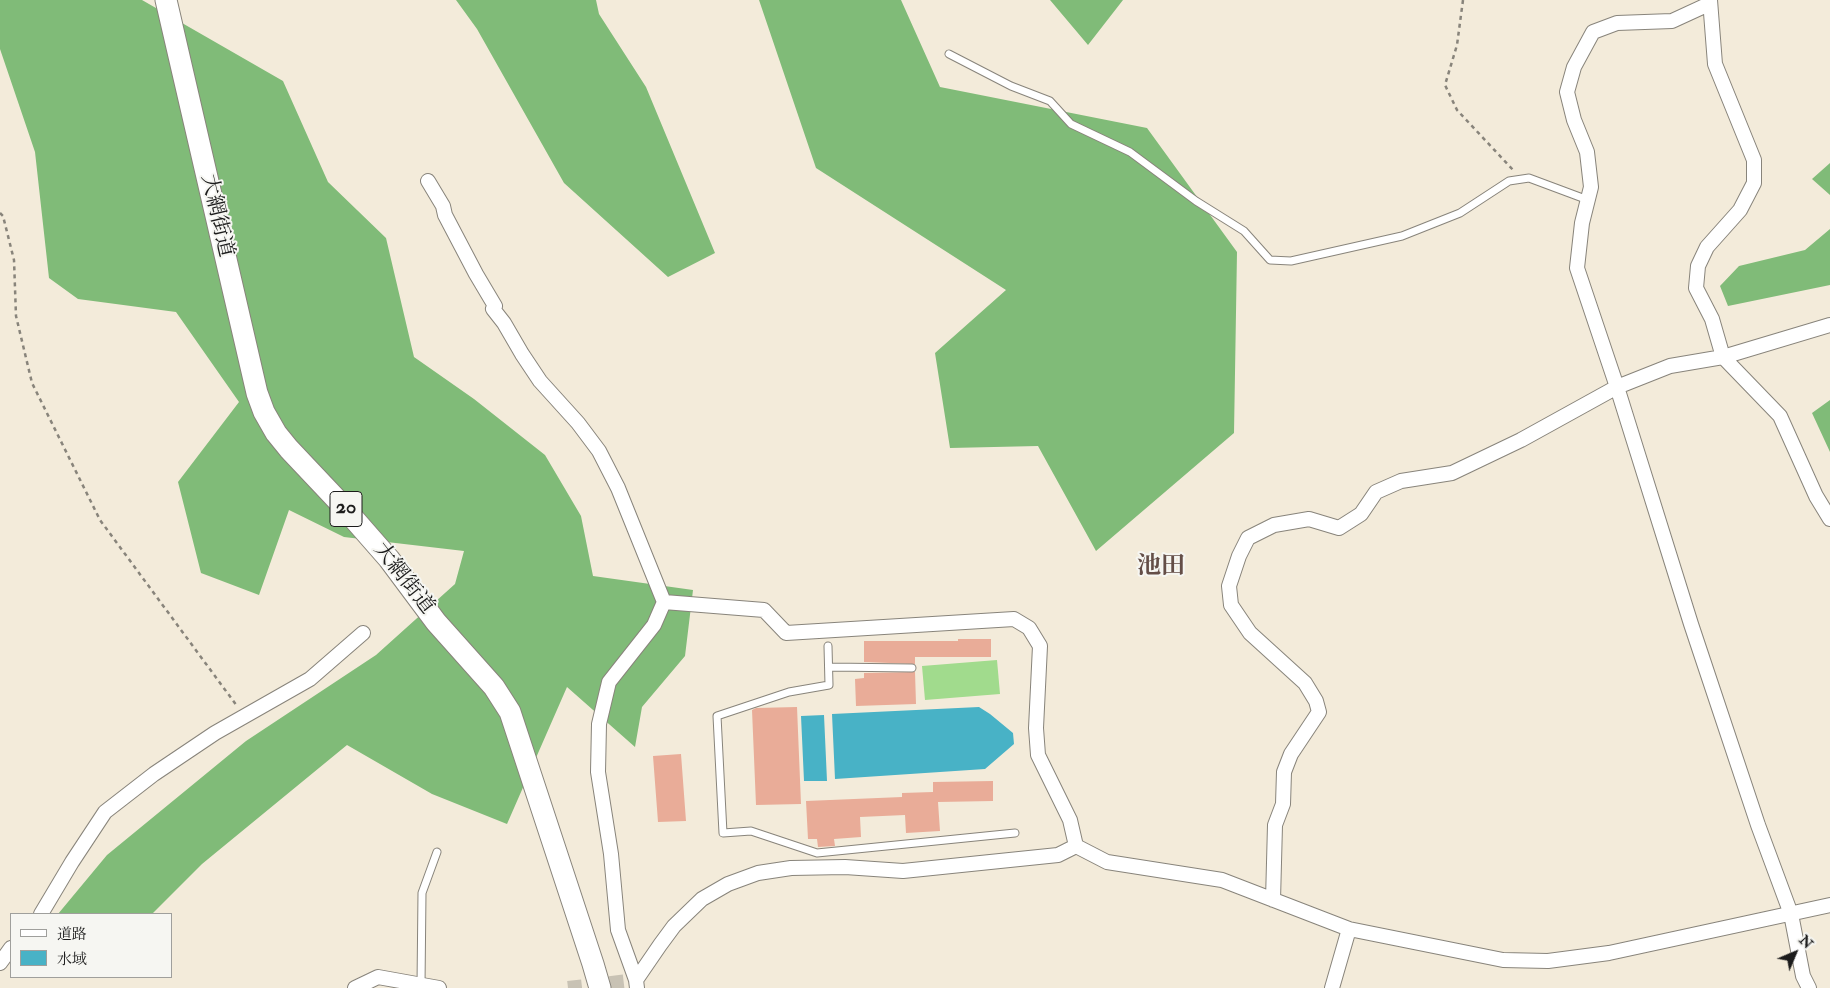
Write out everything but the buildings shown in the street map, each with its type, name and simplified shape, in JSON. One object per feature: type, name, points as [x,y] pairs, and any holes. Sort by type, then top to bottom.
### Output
[{"type":"main road","name":"大網街道","points":[[166,0],[255,383],[264,412],[276,433],[289,449],[390,559],[436,622],[494,686],[510,712],[600,988]]},
{"type":"street","points":[[1809,988],[1803,976],[1790,914],[1758,825],[1691,624],[1617,387],[1577,268],[1582,223],[1591,187],[1587,152],[1574,120],[1566,92],[1574,67],[1593,32],[1617,23],[1672,22],[1710,2],[1715,64],[1754,160],[1754,183],[1740,210],[1707,246],[1698,266],[1696,288],[1712,319],[1723,357],[1780,416],[1816,496],[1830,518]]},
{"type":"street","points":[[428,181],[443,206],[445,215],[476,274],[495,306],[494,309],[522,354],[540,381],[578,423],[599,451],[618,488],[664,602],[654,625],[609,682],[600,724],[598,772],[611,854],[618,930],[637,984]]},
{"type":"street","points":[[1273,900],[1275,825],[1282,804],[1284,772],[1291,754],[1319,712],[1316,701],[1305,683],[1250,633],[1231,605],[1229,586],[1239,556],[1248,538],[1274,525],[1308,519],[1339,528],[1361,514],[1376,492],[1401,481],[1452,473],[1521,440],[1617,387],[1670,366],[1723,357],[1830,325]]},
{"type":"street","points":[[664,602],[764,610],[786,633],[1014,620],[1029,628],[1040,646],[1036,728],[1038,755],[1070,820],[1076,846],[1107,862],[1222,880],[1349,929],[1503,960],[1548,961],[1609,953],[1830,905]]},
{"type":"street","points":[[42,913],[105,812],[154,774],[215,733],[310,679],[363,634]]},
{"type":"street","points":[[637,984],[660,945],[674,926],[702,900],[728,884],[758,873],[791,868],[845,867],[903,871],[1058,854],[1076,846]]},
{"type":"street","points":[[1332,988],[1349,929]]},
{"type":"street","points":[[0,963],[10,949]]},
{"type":"street","points":[[355,988],[378,977],[432,987]]},
{"type":"lane","points":[[949,54],[1011,86],[1050,101],[1071,124],[1130,152],[1196,200],[1244,231],[1270,260],[1291,261],[1402,236],[1460,213],[1509,182],[1522,179],[1529,178],[1588,200]]},
{"type":"lane","points":[[828,646],[829,685],[789,692],[717,716],[723,833],[751,832],[817,854],[1015,833]]},
{"type":"lane","points":[[829,668],[912,668]]},
{"type":"lane","points":[[845,867],[846,850]]},
{"type":"lane","points":[[432,987],[422,892],[437,852]]},
{"type":"path","points":[[1463,0],[1457,45],[1445,85],[1457,110],[1522,179]]},
{"type":"path","points":[[0,213],[4,216],[14,260],[16,316],[32,383],[100,520],[210,668],[232,701],[245,716]]},
{"type":"green space","points":[[0,0],[142,0],[283,81],[328,182],[386,238],[414,357],[474,399],[545,455],[581,516],[593,576],[693,590],[685,656],[642,707],[635,747],[567,687],[507,824],[432,794],[347,745],[202,864],[153,913],[59,913],[107,855],[246,741],[376,655],[455,584],[464,551],[344,537],[289,510],[259,595],[201,573],[178,482],[239,402],[176,312],[78,299],[49,278],[35,152],[0,49]]},
{"type":"green space","points":[[456,0],[596,0],[599,14],[646,87],[715,253],[668,277],[564,183],[477,29]]},
{"type":"green space","points":[[759,0],[901,0],[940,87],[1147,128],[1237,252],[1234,433],[1096,551],[1038,446],[950,448],[935,353],[1006,290],[816,168]]},
{"type":"green space","points":[[1050,0],[1123,0],[1088,45]]},
{"type":"green space","points":[[1830,163],[1830,195],[1812,179]]},
{"type":"green space","points":[[1830,229],[1830,285],[1728,306],[1720,286],[1739,266],[1805,250]]},
{"type":"green space","points":[[1830,400],[1830,452],[1812,413]]},
{"type":"green space","points":[[997,660],[1000,694],[925,700],[922,666]]},
{"type":"water","points":[[979,707],[1013,733],[1014,744],[985,769],[835,779],[832,714]]},
{"type":"water","points":[[824,715],[827,781],[804,781],[801,716]]},
{"type":"tunnel","points":[[568,988],[636,980]]},
{"type":"district","name":"池田","points":[[1161,568]]}]
